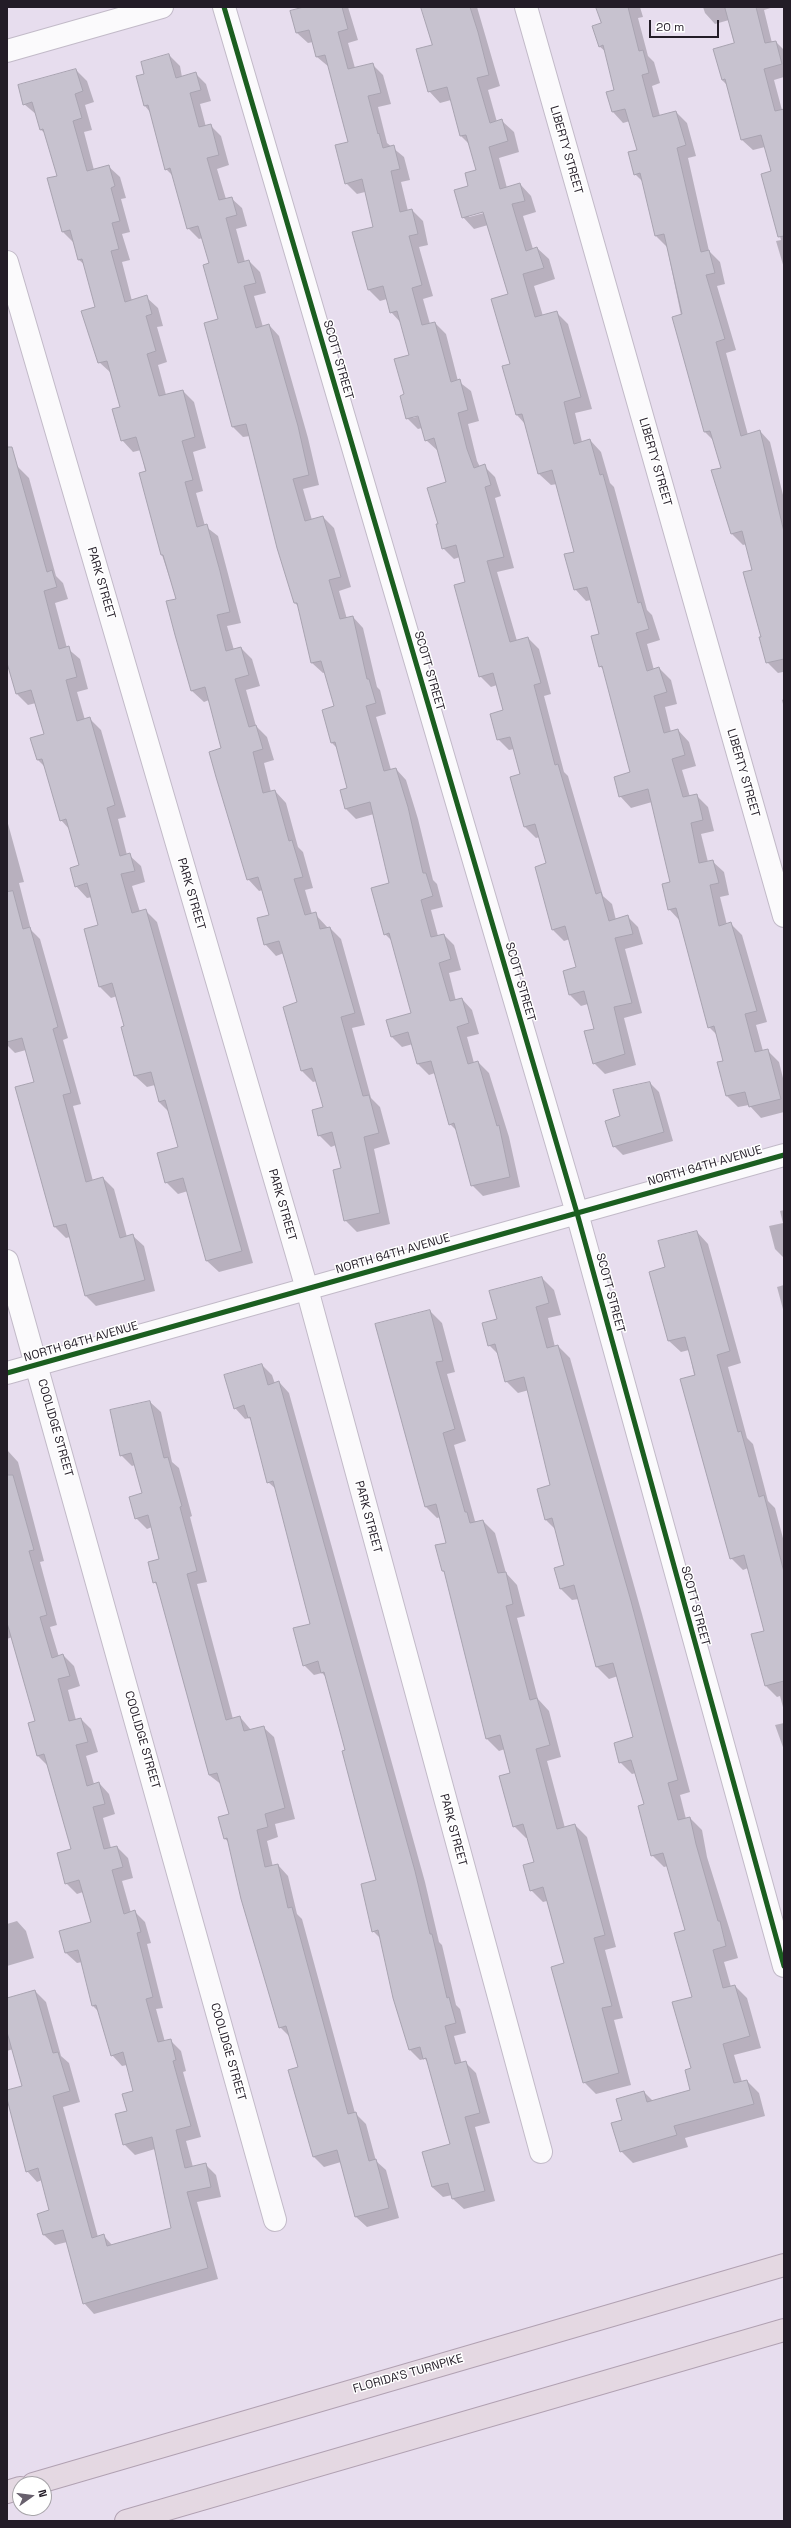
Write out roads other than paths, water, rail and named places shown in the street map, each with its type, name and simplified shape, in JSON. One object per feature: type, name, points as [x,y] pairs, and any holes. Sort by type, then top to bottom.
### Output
[{"type":"highway","name":"FLORIDA'S TURNPIKE","points":[[52,2478],[784,2265]]},
{"type":"highway","points":[[126,2521],[784,2330]]},
{"type":"street","points":[[7,51],[162,7]]},
{"type":"street","name":"SCOTT STREET","points":[[224,7],[577,1213],[784,1966]]},
{"type":"street","name":"LIBERTY STREET","points":[[526,7],[784,916]]},
{"type":"street","name":"PARK STREET","points":[[7,262],[306,1289],[541,2152]]},
{"type":"street","name":"NORTH 64TH AVENUE","points":[[7,1373],[784,1154]]},
{"type":"street","name":"COOLIDGE STREET","points":[[7,1261],[275,2220]]}]
